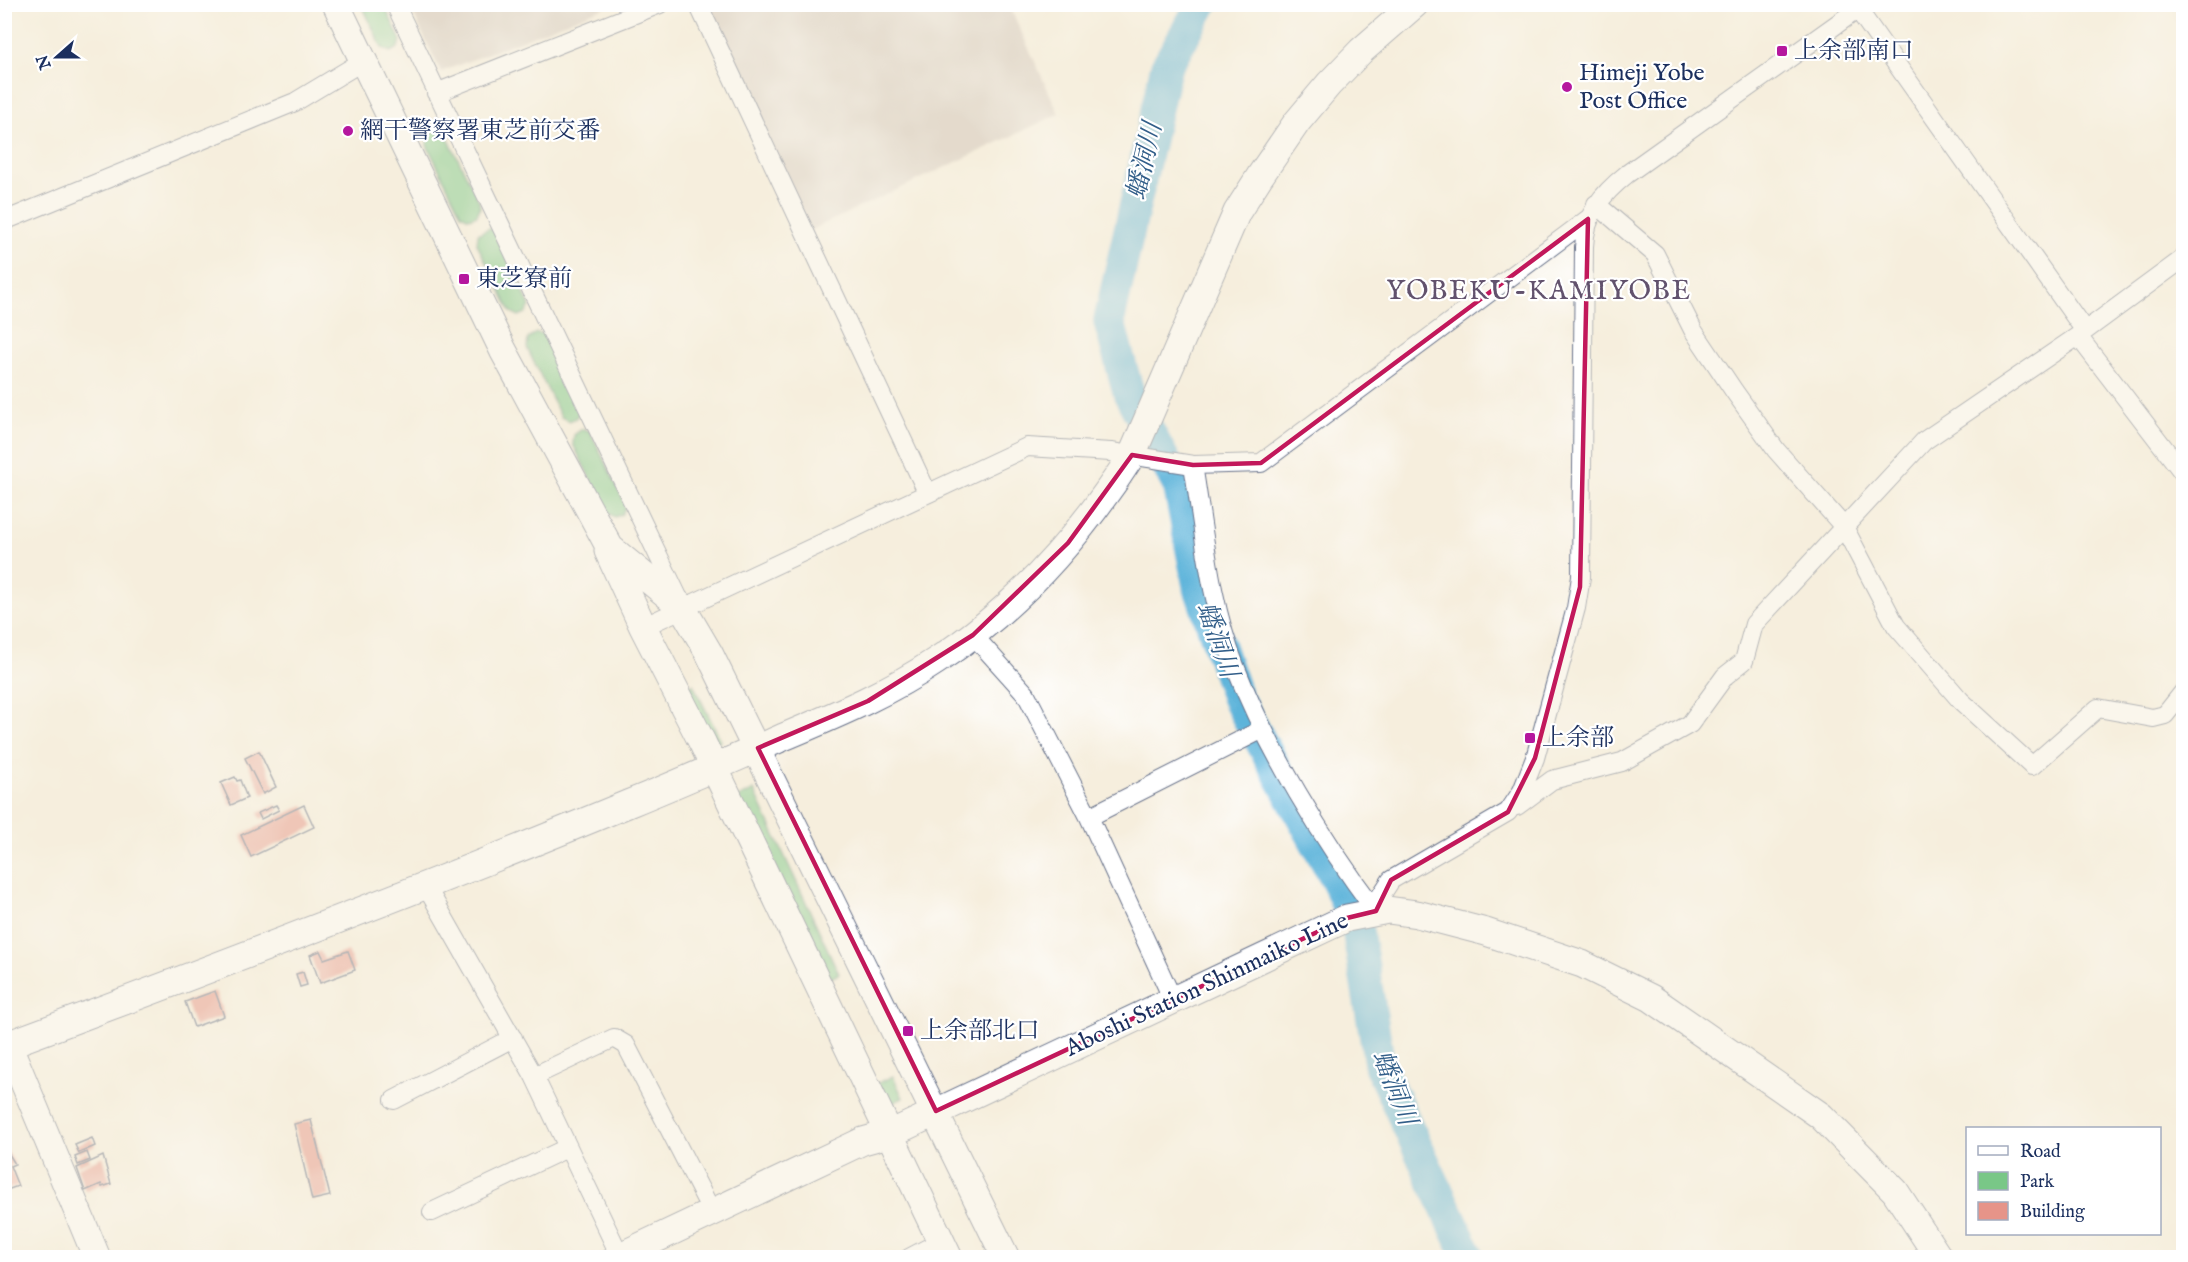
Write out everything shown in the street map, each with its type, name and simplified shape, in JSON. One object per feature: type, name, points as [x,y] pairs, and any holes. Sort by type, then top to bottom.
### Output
[{"type":"street","points":[[336,4],[402,136],[503,350],[610,548],[682,607]]},
{"type":"street","points":[[395,4],[682,607],[758,748],[1006,1257]]},
{"type":"street","points":[[436,93],[660,4]]},
{"type":"street","points":[[698,4],[927,492]]},
{"type":"street","points":[[97,1257],[6,1045],[427,888],[715,769],[868,701],[938,661],[973,635],[1030,583],[1068,543],[1110,490],[1122,454],[1237,212],[1297,122],[1329,84],[1361,51],[1415,4]]},
{"type":"street","points":[[643,627],[1027,447],[1122,454],[1193,465],[1261,464],[1592,212],[1627,174],[1859,6],[2081,333],[2184,474]]},
{"type":"street","points":[[4,221],[295,102],[363,61]]},
{"type":"street","points":[[1592,212],[1655,254],[1693,330],[1734,391],[1776,450],[1844,527],[1896,626],[1961,701],[2032,766],[2098,708],[2153,718],[2165,715],[2184,691]]},
{"type":"street","points":[[1508,812],[1522,791],[1535,758],[1580,587],[1584,247],[1592,212]]},
{"type":"street","points":[[1193,465],[1215,598],[1234,665],[1263,729],[1341,865],[1362,914],[1380,897],[1391,880],[1508,812],[1552,780],[1622,762],[1690,724],[1725,676],[1744,661],[1754,624],[1924,441],[2081,333],[2184,258]]},
{"type":"street","points":[[587,504],[643,627],[715,769],[892,1133],[945,1249],[909,1257]]},
{"type":"street","points":[[973,635],[1026,694],[1089,817],[1173,1000]]},
{"type":"street","points":[[1089,817],[1263,729]]},
{"type":"street","points":[[427,888],[534,1076],[619,1257]]},
{"type":"street","name":"Aboshi Station Shinmaiko Line","points":[[619,1257],[863,1141],[892,1133],[1173,1000],[1362,914],[1388,910],[1417,914],[1485,932],[1582,963],[1651,998],[1821,1116],[1895,1191],[1939,1257]]},
{"type":"street","points":[[394,1100],[513,1038]]},
{"type":"street","points":[[534,1076],[614,1038],[627,1046],[712,1212]]},
{"type":"street","points":[[432,1212],[567,1148]]},
{"type":"highlighted area","points":[[1588,219],[1580,587],[1535,758],[1508,812],[1391,880],[1376,911],[1347,918],[936,1111],[758,748],[868,701],[973,635],[1068,543],[1132,455],[1193,465],[1261,463]]},
{"type":"shaded area","points":[[409,5],[610,5],[441,72]]},
{"type":"shaded area","points":[[701,5],[1009,5],[1059,114],[809,231]]},
{"type":"green space","points":[[362,5],[384,5],[401,41],[397,49],[390,52],[382,48]]},
{"type":"green space","points":[[436,130],[446,134],[479,201],[480,208],[477,215],[469,218],[461,214],[427,145],[428,136]]},
{"type":"green space","points":[[489,228],[494,230],[530,306],[526,313],[519,316],[511,312],[477,244],[478,234]]},
{"type":"green space","points":[[536,333],[544,334],[580,410],[576,418],[569,421],[561,417],[527,348],[528,339]]},
{"type":"green space","points":[[582,429],[590,431],[626,506],[622,514],[615,517],[607,513],[573,444],[574,435]]},
{"type":"green space","points":[[693,684],[721,741],[709,747],[681,690]]},
{"type":"green space","points":[[754,790],[839,974],[816,985],[730,802]]},
{"type":"green space","points":[[893,1076],[903,1098],[880,1109],[870,1087]]},
{"type":"building","points":[[259,751],[276,787],[263,794],[245,758]]},
{"type":"building","points":[[235,777],[237,781],[240,780],[247,798],[231,805],[221,783]]},
{"type":"building","points":[[276,805],[279,810],[261,819],[258,813]]},
{"type":"building","points":[[304,805],[314,827],[251,857],[241,835]]},
{"type":"building","points":[[320,951],[324,959],[348,951],[355,970],[320,983],[310,955]]},
{"type":"building","points":[[303,972],[307,985],[300,987],[296,974]]},
{"type":"building","points":[[215,991],[224,1016],[194,1027],[185,1002]]},
{"type":"building","points":[[311,1120],[330,1196],[312,1200],[294,1124]]},
{"type":"building","points":[[92,1138],[95,1146],[79,1153],[75,1145]]},
{"type":"building","points":[[4,1146],[15,1164],[10,1166],[18,1186],[4,1191]]},
{"type":"building","points":[[87,1152],[90,1160],[78,1165],[75,1157]]},
{"type":"building","points":[[103,1156],[111,1184],[102,1187],[101,1184],[85,1191],[77,1168]]},
{"type":"waterway","name":"蟠洞川","points":[[1202,4],[1166,67],[1109,321],[1129,394],[1179,487],[1198,584],[1237,698],[1338,883],[1358,933],[1380,1067],[1469,1258]]},
{"type":"place","name":"上余部南口","points":[[1782,51]]},
{"type":"place","name":"Himeji Yobe Post Office","points":[[1567,87]]},
{"type":"place","name":"網干警察署東芝前交番","points":[[348,131]]},
{"type":"place","name":"東芝寮前","points":[[464,279]]},
{"type":"place","name":"上余部","points":[[1530,738]]},
{"type":"place","name":"上余部北口","points":[[908,1031]]},
{"type":"district","name":"YOBEKU-KAMIYOBE","points":[[1539,292]]}]
